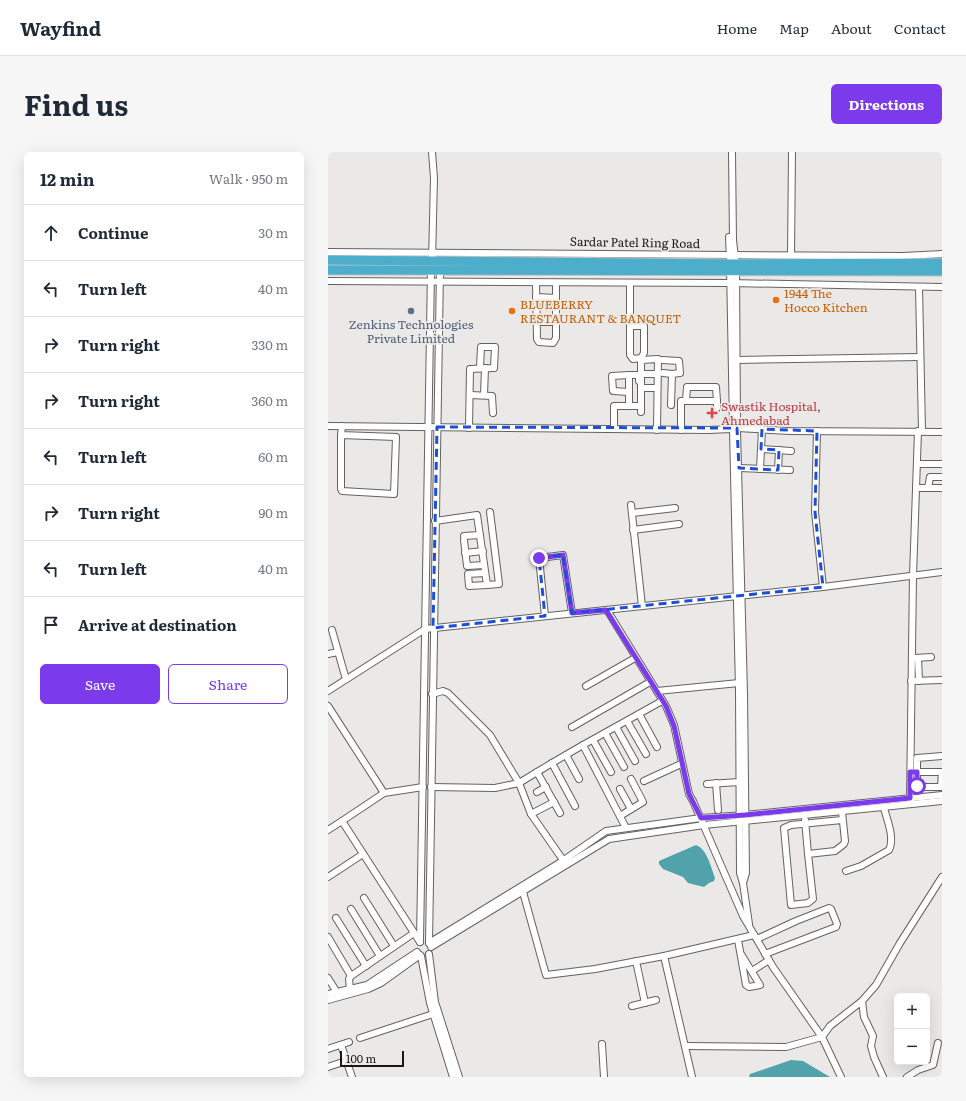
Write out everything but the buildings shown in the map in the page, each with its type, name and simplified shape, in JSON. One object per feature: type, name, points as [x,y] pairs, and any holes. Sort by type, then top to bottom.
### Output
[{"type":"highway","name":"Sardar Patel Ring Road","points":[[328,260],[434,263],[942,263]]},
{"type":"highway","name":"Sardar Patel Ring Road","points":[[328,270],[434,263]]},
{"type":"highway","name":"Sardar Patel Ring Road","points":[[733,263],[942,271]]},
{"type":"street","points":[[432,152],[434,263],[431,282],[428,427],[420,942],[417,946],[433,1014],[453,1077]]},
{"type":"street","points":[[728,152],[733,263]]},
{"type":"street","points":[[732,152],[732,284],[740,595],[740,782],[743,818]]},
{"type":"street","points":[[791,255],[792,152]]},
{"type":"street","name":"Sardar Patel Ring Road","points":[[328,252],[434,263]]},
{"type":"street","name":"Sardar Patel Ring Road","points":[[733,263],[791,255],[903,256],[942,254]]},
{"type":"street","points":[[434,263],[440,282],[434,521],[429,954],[435,1002],[459,1077]]},
{"type":"street","points":[[328,281],[942,287]]},
{"type":"street","points":[[536,283],[538,341],[553,343],[556,340],[556,283]]},
{"type":"street","points":[[630,284],[630,326],[631,357],[641,358],[644,353],[644,326],[630,326]]},
{"type":"street","points":[[732,284],[736,360],[735,428],[739,468],[743,818],[740,873],[743,883],[749,926]]},
{"type":"street","points":[[918,287],[920,431],[917,464],[913,576],[915,658],[919,681]]},
{"type":"street","points":[[536,298],[556,298]]},
{"type":"street","points":[[537,322],[556,322]]},
{"type":"street","points":[[736,360],[920,357]]},
{"type":"street","points":[[639,410],[641,360],[657,359],[658,373],[660,374],[656,388],[657,430]]},
{"type":"street","points":[[641,374],[680,373],[679,361],[662,360]]},
{"type":"street","points":[[469,428],[470,369],[482,368],[484,395]]},
{"type":"street","points":[[671,405],[672,374]]},
{"type":"street","points":[[629,375],[629,406]]},
{"type":"street","points":[[629,392],[613,392],[612,376],[639,376],[639,410]]},
{"type":"street","points":[[681,430],[687,387],[716,387],[716,408]]},
{"type":"street","points":[[641,388],[656,388]]},
{"type":"street","points":[[470,395],[484,395],[493,397],[493,413]]},
{"type":"street","points":[[664,404],[671,405],[717,400]]},
{"type":"street","points":[[614,429],[614,406],[629,406],[639,410]]},
{"type":"street","points":[[328,426],[657,430],[735,428],[817,431],[920,431],[941,433]]},
{"type":"street","points":[[341,435],[394,436],[396,438],[394,494],[342,491],[341,435],[342,426]]},
{"type":"street","points":[[367,427],[367,436]]},
{"type":"street","points":[[377,427],[377,436]]},
{"type":"street","points":[[760,469],[762,430]]},
{"type":"street","points":[[817,431],[815,512],[822,587]]},
{"type":"street","points":[[762,449],[791,451]]},
{"type":"street","points":[[778,470],[779,450]]},
{"type":"street","points":[[917,464],[942,464]]},
{"type":"street","points":[[929,464],[930,473],[942,474]]},
{"type":"street","points":[[739,468],[790,470]]},
{"type":"street","points":[[928,488],[930,477],[942,477]]},
{"type":"street","points":[[916,488],[942,488]]},
{"type":"street","points":[[631,506],[642,606]]},
{"type":"street","points":[[632,513],[675,508]]},
{"type":"street","points":[[485,573],[468,574],[469,586],[500,583],[490,512]]},
{"type":"street","points":[[434,521],[476,515],[478,517],[487,585]]},
{"type":"street","points":[[633,530],[679,524]]},
{"type":"street","points":[[480,535],[464,538],[467,566],[484,565]]},
{"type":"street","points":[[481,542],[494,540]]},
{"type":"street","points":[[466,553],[496,554]]},
{"type":"street","points":[[545,616],[536,558],[566,554],[572,613]]},
{"type":"street","points":[[328,691],[426,629],[822,587],[942,572]]},
{"type":"street","points":[[606,610],[657,691],[674,726],[689,794],[701,818],[731,890],[749,926],[767,957],[822,1037],[841,1077]]},
{"type":"street","points":[[333,629],[345,676]]},
{"type":"street","points":[[328,654],[338,652]]},
{"type":"street","points":[[915,658],[932,657]]},
{"type":"street","points":[[586,686],[635,658]]},
{"type":"street","points":[[910,801],[913,772],[911,681],[915,658]]},
{"type":"street","points":[[328,687],[345,676],[353,674]]},
{"type":"street","points":[[911,681],[942,680]]},
{"type":"street","points":[[572,727],[650,682]]},
{"type":"street","points":[[657,691],[739,683]]},
{"type":"street","points":[[432,694],[443,691],[448,693],[490,735],[519,783],[531,814],[563,860]]},
{"type":"street","points":[[430,787],[495,788],[519,783],[662,700]]},
{"type":"street","points":[[328,706],[384,793]]},
{"type":"street","points":[[639,714],[657,747]]},
{"type":"street","points":[[627,721],[646,754]]},
{"type":"street","points":[[616,727],[635,761]]},
{"type":"street","points":[[605,733],[624,767]]},
{"type":"street","points":[[593,740],[611,772]]},
{"type":"street","points":[[583,746],[626,828]]},
{"type":"street","points":[[566,755],[579,779]]},
{"type":"street","points":[[913,772],[942,772],[941,787],[917,787],[913,772],[918,758],[942,756]]},
{"type":"street","points":[[552,764],[575,806]]},
{"type":"street","points":[[644,781],[682,764]]},
{"type":"street","points":[[538,772],[560,813]]},
{"type":"street","points":[[620,816],[643,802],[631,779]]},
{"type":"street","points":[[707,784],[740,782]]},
{"type":"street","points":[[716,783],[718,810]]},
{"type":"street","points":[[328,830],[384,793],[423,787]]},
{"type":"street","points":[[537,792],[546,787]]},
{"type":"street","points":[[620,789],[631,809]]},
{"type":"street","points":[[430,945],[606,831],[701,818],[743,818],[805,815],[884,808],[942,794]]},
{"type":"street","points":[[342,821],[420,942],[430,945],[523,892],[609,839],[743,818],[910,801],[942,801]]},
{"type":"street","points":[[531,814],[554,802]]},
{"type":"street","points":[[846,871],[861,866],[889,850],[891,846],[890,834],[884,808]]},
{"type":"street","points":[[808,854],[835,851],[842,847],[845,841],[842,812]]},
{"type":"street","points":[[805,815],[805,824],[813,899],[808,903],[791,905],[784,828],[805,824],[842,820]]},
{"type":"street","points":[[328,877],[363,854]]},
{"type":"street","points":[[685,1046],[786,1047],[822,1037],[830,1026],[862,1000],[876,985],[900,943],[942,877]]},
{"type":"street","points":[[523,892],[546,975],[595,969],[755,937],[829,908],[831,909],[837,924],[836,927],[767,957],[752,971]]},
{"type":"street","points":[[364,898],[394,946]]},
{"type":"street","points":[[351,908],[380,956]]},
{"type":"street","points":[[336,918],[366,966]]},
{"type":"street","points":[[350,989],[349,979],[351,976],[414,933]]},
{"type":"street","points":[[328,937],[351,976]]},
{"type":"street","points":[[738,940],[747,987],[760,984],[741,954]]},
{"type":"street","points":[[328,1000],[350,989],[367,985],[420,954],[429,954]]},
{"type":"street","points":[[328,994],[338,994],[368,989],[381,983],[420,954]]},
{"type":"street","points":[[664,956],[692,1077]]},
{"type":"street","points":[[636,961],[644,1003]]},
{"type":"street","points":[[328,978],[338,994]]},
{"type":"street","points":[[632,1006],[656,1000]]},
{"type":"street","points":[[862,1000],[864,1017],[873,1036],[871,1046],[883,1077]]},
{"type":"street","points":[[360,1038],[433,1014]]},
{"type":"street","points":[[328,1049],[349,1042]]},
{"type":"street","points":[[907,1077],[918,1070],[933,1065],[938,1043]]},
{"type":"street","points":[[602,1044],[604,1077]]},
{"type":"street","points":[[341,1045],[352,1077]]},
{"type":"street","points":[[328,1067],[346,1061]]},
{"type":"highlighted area","points":[[437,427],[737,428],[739,468],[778,470],[779,450],[761,449],[762,429],[817,431],[815,512],[823,587],[572,613],[563,555],[539,558],[545,616],[433,628]]},
{"type":"water","points":[[696,845],[706,854],[715,878],[714,881],[704,887],[688,883],[683,877],[663,869],[659,864],[659,861]]},
{"type":"water","points":[[791,1060],[803,1061],[830,1077],[749,1077],[750,1074]]},
{"type":"place","name":"1944 The Hocco Kitchen","points":[[776,300]]},
{"type":"place","name":"Zenkins Technologies Private Limited","points":[[411,311]]},
{"type":"place","name":"BLUEBERRY RESTAURANT & BANQUET","points":[[512,311]]},
{"type":"place","name":"Swastik Hospital, Ahmedabad","points":[[712,413]]},
{"type":"route","points":[[539,558],[563,555],[572,613],[606,610],[629,646],[639,666],[666,706],[674,726],[684,778],[689,794],[701,818],[745,815],[910,798],[910,772],[917,772],[917,786]]}]
